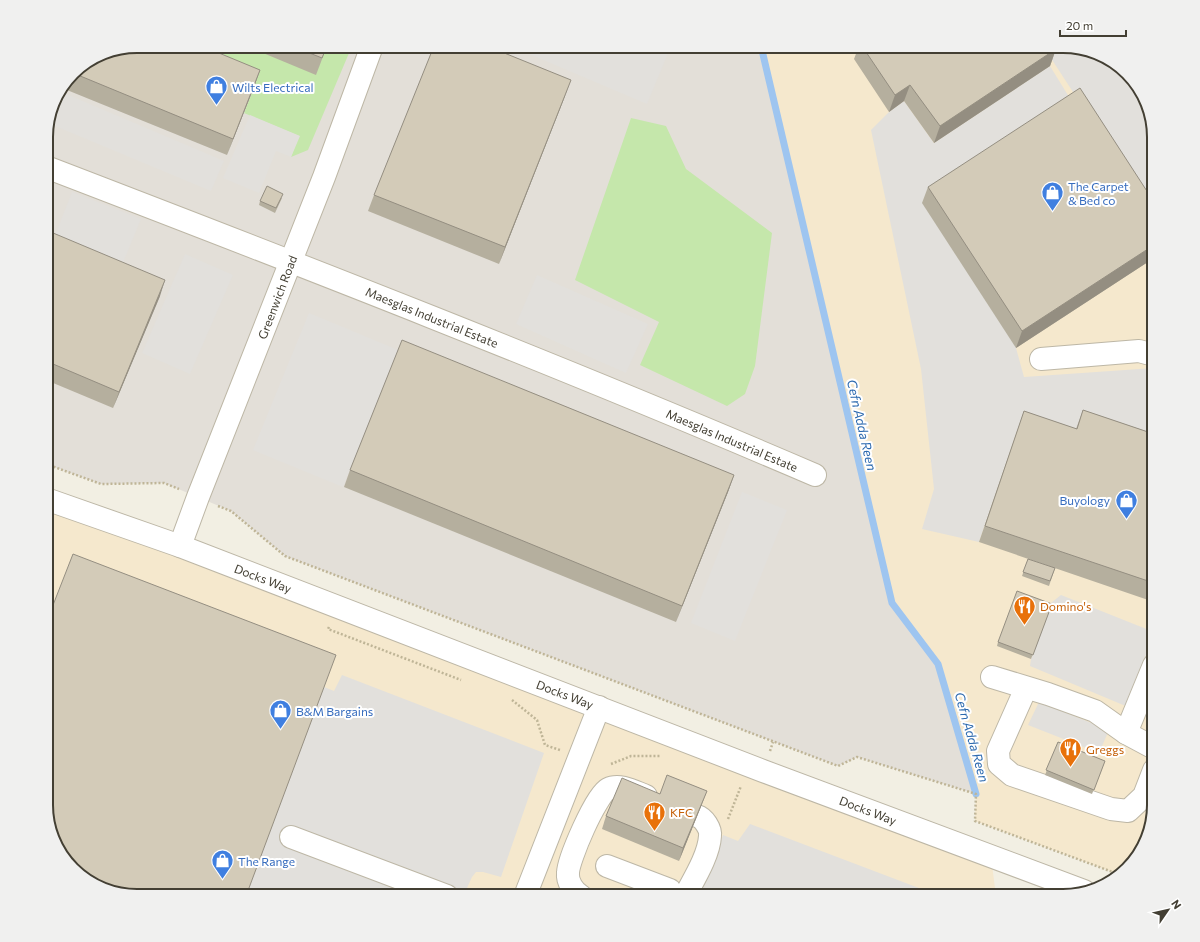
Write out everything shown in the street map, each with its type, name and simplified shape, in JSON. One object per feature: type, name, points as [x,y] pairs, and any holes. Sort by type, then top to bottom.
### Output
[{"type":"street","name":"Greenwich Road","points":[[180,546],[324,176],[369,53]]},
{"type":"street","name":"Maesglas Industrial Estate","points":[[53,170],[291,261],[704,428],[815,475]]},
{"type":"street","points":[[1041,359],[1140,351],[1147,353]]},
{"type":"street","name":"Docks Way","points":[[53,501],[180,546],[598,707],[763,771],[1055,889]]},
{"type":"street","points":[[992,678],[1048,694],[1095,711],[1126,733],[1147,744]]},
{"type":"street","points":[[1126,733],[1147,682]]},
{"type":"street","points":[[1026,688],[998,751],[998,764],[1012,774],[1111,809],[1128,811],[1144,796],[1147,788]]},
{"type":"street","points":[[528,889],[598,707]]},
{"type":"street","points":[[574,889],[571,886],[567,875],[570,859],[598,799],[608,789],[619,786],[657,800]]},
{"type":"street","points":[[688,889],[708,849],[711,834],[707,825],[700,817],[697,816]]},
{"type":"street","points":[[291,837],[428,889]]},
{"type":"street","points":[[607,866],[667,889]]},
{"type":"path","points":[[53,467],[101,484],[164,483],[231,511],[285,556],[838,766],[857,757],[976,794],[975,821],[1114,872]]},
{"type":"path","points":[[344,579],[328,629],[462,681]]},
{"type":"path","points":[[507,698],[514,701],[537,720],[545,745],[604,767],[631,756],[662,756]]},
{"type":"path","points":[[763,771],[773,742]]},
{"type":"path","points":[[734,784],[746,789]]},
{"type":"shaded area","points":[[137,53],[763,53],[892,603],[938,664],[976,794],[857,757],[838,766],[285,556],[231,511],[164,483],[101,484],[53,467],[53,131],[59,105],[67,90],[77,77],[90,67],[110,57]]},
{"type":"shaded area","points":[[527,53],[668,53],[647,104]]},
{"type":"shaded area","points":[[763,53],[1069,53],[1090,57],[1114,70],[1123,77],[1133,90],[1141,105],[1144,115],[1147,137],[1147,805],[1143,832],[1133,852],[1123,865],[1114,872],[975,821],[976,794],[938,664],[892,603]]},
{"type":"shaded area","points":[[1048,53],[1069,53],[1090,57],[1114,70],[1123,77],[1133,90],[1141,105],[1146,126],[1147,205]]},
{"type":"shaded area","points":[[1050,66],[1074,105],[1016,348],[1024,377],[1147,368],[1147,451],[1077,427],[1071,446],[1018,428],[979,542],[922,529],[934,489],[921,369],[871,130],[889,112],[904,101],[934,143]]},
{"type":"shaded area","points":[[65,94],[224,161],[211,191],[54,126],[59,105]]},
{"type":"shaded area","points":[[250,115],[300,136],[291,157],[276,151],[259,193],[223,178]]},
{"type":"shaded area","points":[[72,192],[141,219],[120,270],[53,243]]},
{"type":"shaded area","points":[[185,254],[233,275],[190,374],[142,353]]},
{"type":"shaded area","points":[[537,275],[648,324],[626,373],[516,324]]},
{"type":"shaded area","points":[[309,313],[398,350],[343,487],[253,450]]},
{"type":"shaded area","points":[[742,492],[787,510],[735,641],[691,623]]},
{"type":"shaded area","points":[[53,502],[991,857],[995,889],[131,889],[110,885],[95,878],[81,868],[69,855],[58,834],[53,811]]},
{"type":"shaded area","points":[[1061,595],[1147,629],[1147,652],[1128,707],[1030,666],[1031,659],[1051,603]]},
{"type":"shaded area","points":[[342,675],[544,753],[501,877],[483,872],[476,872],[467,889],[249,889],[324,687],[334,691]]},
{"type":"shaded area","points":[[1039,702],[1109,730],[1099,753],[1028,725]]},
{"type":"shaded area","points":[[750,824],[922,889],[702,889],[723,835],[738,841]]},
{"type":"green space","points":[[173,53],[349,53],[308,150],[291,157],[299,136],[244,113],[254,87]]},
{"type":"green space","points":[[631,118],[666,126],[686,169],[772,233],[755,366],[745,394],[727,406],[640,365],[659,322],[575,280]]},
{"type":"building","points":[[219,53],[260,70],[233,139],[79,75],[90,67],[105,59],[126,54]]},
{"type":"building","points":[[310,53],[324,53],[322,58]]},
{"type":"building","points":[[431,53],[504,53],[571,80],[505,247],[374,195]]},
{"type":"building","points":[[867,53],[1050,53],[940,126],[910,85],[895,95]]},
{"type":"building","points":[[1080,88],[1147,191],[1147,250],[1022,331],[928,187]]},
{"type":"building","points":[[267,186],[283,194],[276,208],[260,201]]},
{"type":"building","points":[[53,233],[165,280],[119,392],[53,364]]},
{"type":"building","points":[[402,340],[734,475],[682,606],[350,470]]},
{"type":"building","points":[[1083,410],[1147,432],[1147,581],[985,526],[1024,411],[1077,429]]},
{"type":"building","points":[[73,554],[336,655],[249,889],[131,889],[110,885],[86,872],[67,852],[59,837],[53,811],[53,605]]},
{"type":"building","points":[[1028,559],[1055,568],[1050,581],[1023,572]]},
{"type":"building","points":[[1017,591],[1052,604],[1033,655],[998,642]]},
{"type":"building","points":[[1058,742],[1105,761],[1094,790],[1046,770]]},
{"type":"building","points":[[667,775],[707,791],[683,848],[606,816],[622,778],[660,794]]},
{"type":"waterway","name":"Cefn Adda Reen","points":[[763,53],[892,603],[938,664],[976,794]]},
{"type":"place","name":"Wilts Electrical","points":[[216,106]]},
{"type":"place","name":"The Carpet & Bed co","points":[[1052,212]]},
{"type":"place","name":"Buyology","points":[[1126,520]]},
{"type":"place","name":"Domino's","points":[[1024,626]]},
{"type":"place","name":"B&M Bargains","points":[[281,730]]},
{"type":"place","name":"Greggs","points":[[1070,768]]},
{"type":"place","name":"KFC","points":[[654,832]]},
{"type":"place","name":"The Range","points":[[223,880]]}]
